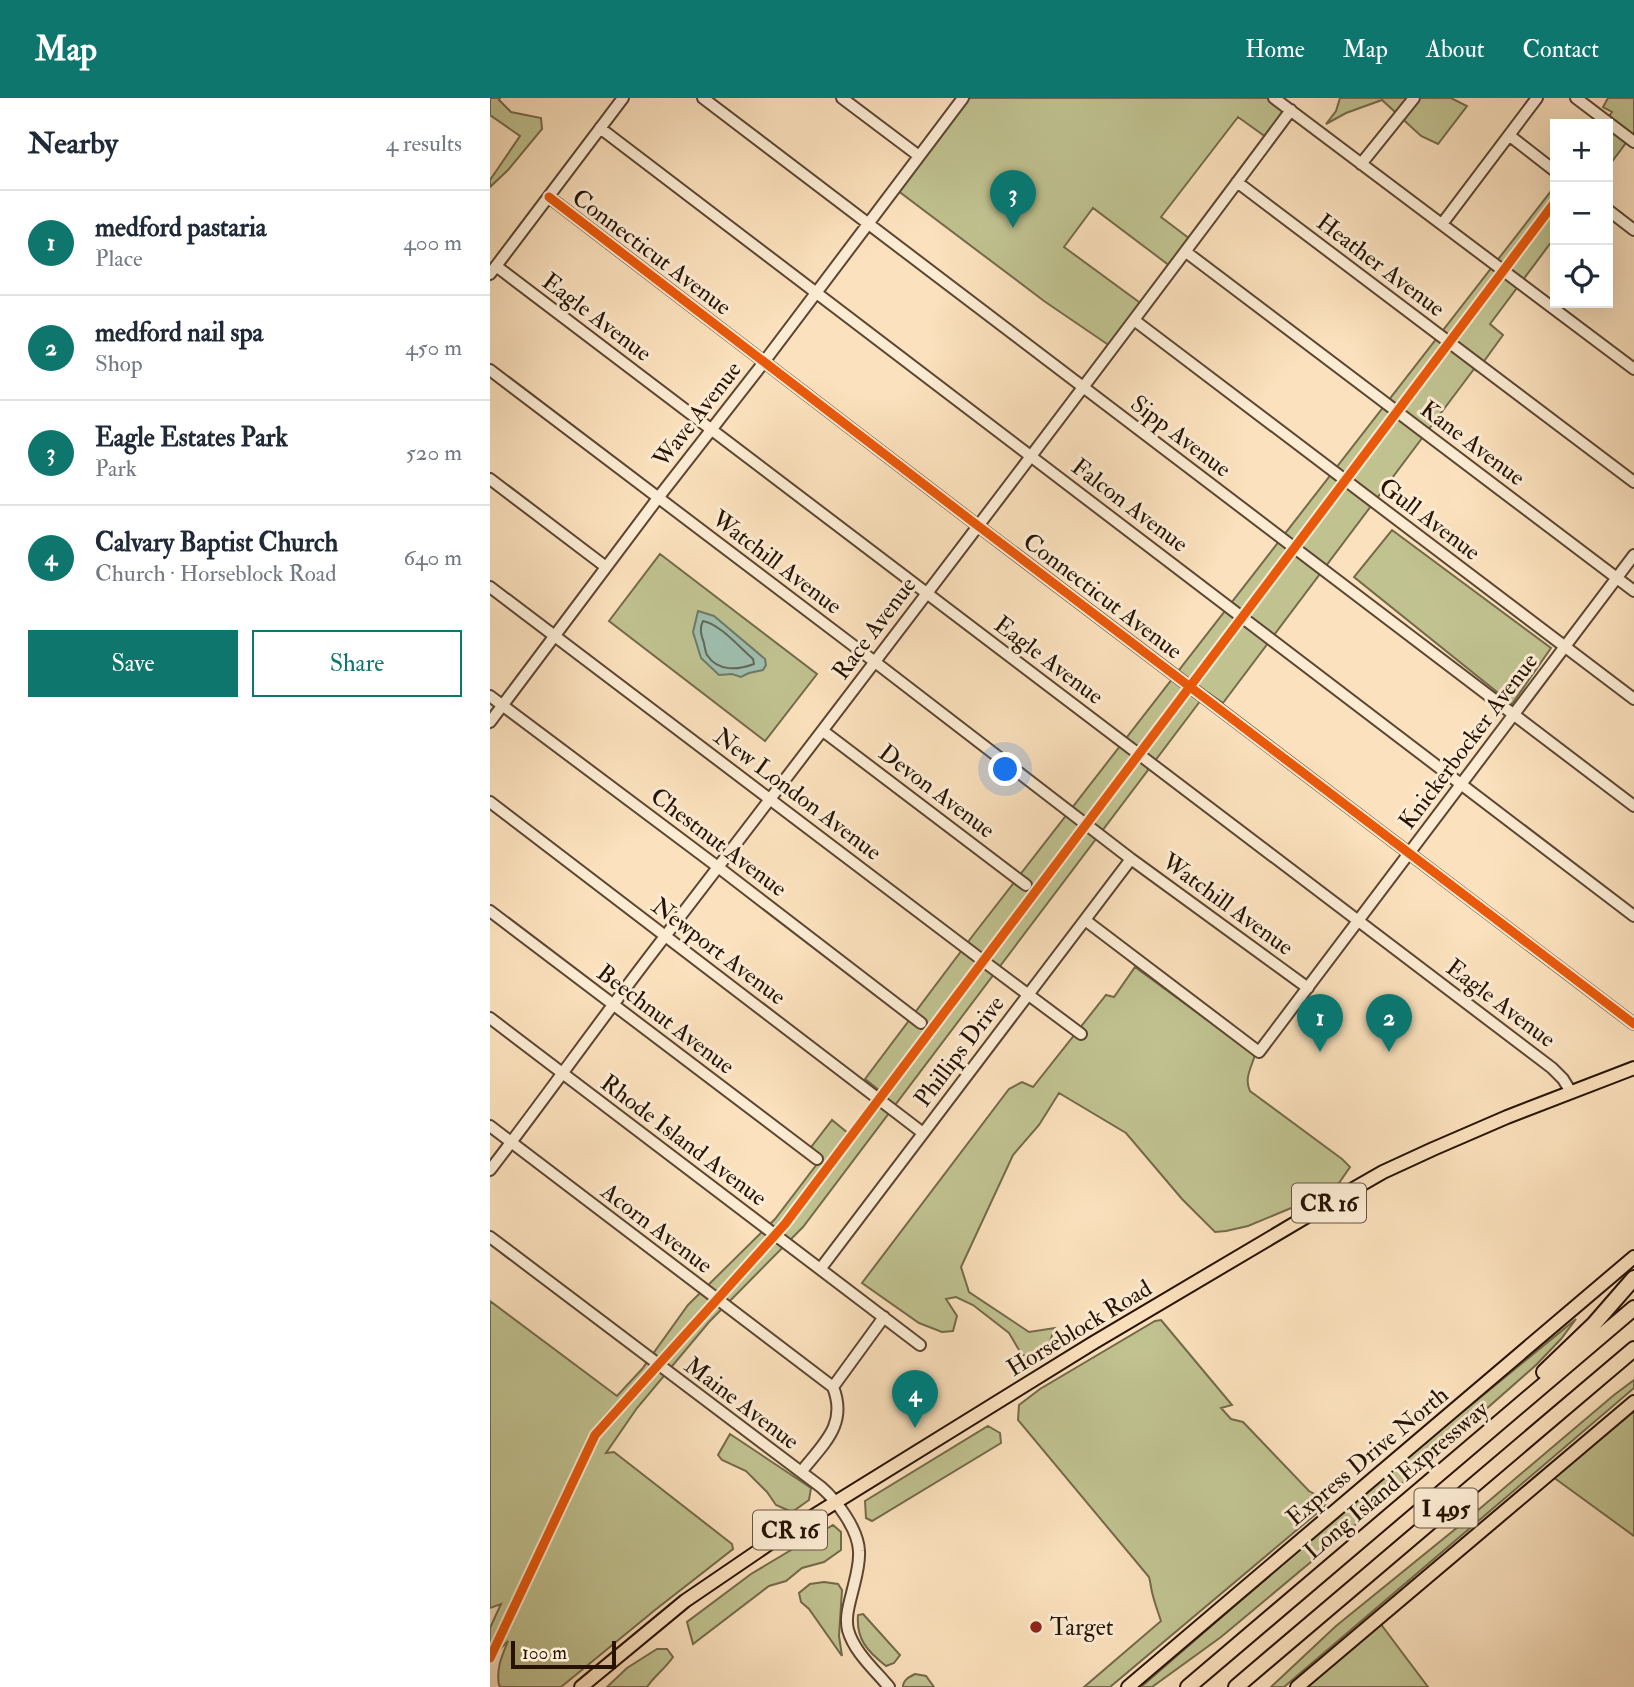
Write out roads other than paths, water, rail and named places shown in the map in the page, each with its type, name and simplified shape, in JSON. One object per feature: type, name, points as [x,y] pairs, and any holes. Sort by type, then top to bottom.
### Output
[{"type":"highway","points":[[1446,1468],[1509,1404],[1580,1339],[1634,1278]]},
{"type":"highway","name":"Long Island Expressway","points":[[1188,1687],[1634,1308]]},
{"type":"highway","name":"I 495","points":[[1236,1687],[1634,1349]]},
{"type":"highway","points":[[1594,1382],[1634,1354]]},
{"type":"main road","name":"Horseblock Road","points":[[581,1687],[685,1601],[730,1569],[1157,1305],[1353,1189],[1444,1144],[1634,1068]]},
{"type":"main road","name":"Express Drive North","points":[[1128,1687],[1634,1257]]},
{"type":"main road","points":[[1297,1687],[1634,1402]]},
{"type":"street","points":[[493,270],[623,98]]},
{"type":"street","name":"Sipp Avenue","points":[[703,98],[1634,806]]},
{"type":"street","points":[[842,98],[919,156]]},
{"type":"street","name":"Wave Avenue","points":[[490,722],[963,98]]},
{"type":"street","points":[[1274,98],[1634,369]]},
{"type":"street","points":[[1360,164],[1415,98]]},
{"type":"street","points":[[1442,224],[1537,98]]},
{"type":"street","points":[[1576,98],[1634,142]]},
{"type":"street","name":"Race Avenue","points":[[490,1170],[1291,110]]},
{"type":"street","name":"Falcon Avenue","points":[[600,128],[1634,916]]},
{"type":"street","points":[[1510,136],[1550,167]]},
{"type":"street","name":"Heather Avenue","points":[[1237,182],[1634,482]]},
{"type":"street","name":"Connecticut Avenue","points":[[549,197],[1634,1024]]},
{"type":"street","points":[[1613,214],[1634,230]]},
{"type":"street","name":"Kane Avenue","points":[[1186,252],[1634,591]]},
{"type":"street","name":"Eagle Avenue","points":[[493,270],[712,431],[1359,920],[1556,1071],[1571,1093]]},
{"type":"street","name":"Gull Avenue","points":[[1134,320],[1634,699]]},
{"type":"street","name":"Watchill Avenue","points":[[490,370],[1131,859],[1308,988]]},
{"type":"street","points":[[490,478],[606,567]]},
{"type":"street","name":"Knickerbocker Avenue","points":[[1085,920],[1259,1052],[1634,555]]},
{"type":"street","name":"New London Avenue","points":[[490,587],[1081,1034]]},
{"type":"street","name":"Chestnut Avenue","points":[[490,696],[921,1023]]},
{"type":"street","name":"Devon Avenue","points":[[823,731],[1026,885]]},
{"type":"street","name":"Newport Avenue","points":[[490,802],[923,1133]]},
{"type":"street","name":"Phillips Drive","points":[[821,1268],[1131,859]]},
{"type":"street","name":"Beechnut Avenue","points":[[490,911],[817,1159]]},
{"type":"street","name":"Rhode Island Avenue","points":[[490,1018],[920,1345]]},
{"type":"street","name":"Acorn Avenue","points":[[490,1126],[833,1387]]},
{"type":"street","name":"Maine Avenue","points":[[490,1237],[836,1501],[859,1546],[859,1561],[848,1613],[848,1630],[860,1652],[889,1687]]},
{"type":"street","points":[[801,1472],[834,1428],[839,1413],[833,1387],[884,1317]]},
{"type":"water","points":[[698,611],[714,616],[765,659],[763,670],[741,677],[732,674],[719,675],[701,658],[693,632]]},
{"type":"place","name":"Eagle Estates Park","points":[[1013,228]]},
{"type":"place","name":"medford pastaria","points":[[1320,1052]]},
{"type":"place","name":"medford nail spa","points":[[1389,1052]]},
{"type":"place","name":"Calvary Baptist Church","points":[[915,1428]]},
{"type":"place","name":"Target","points":[[1036,1627]]}]
